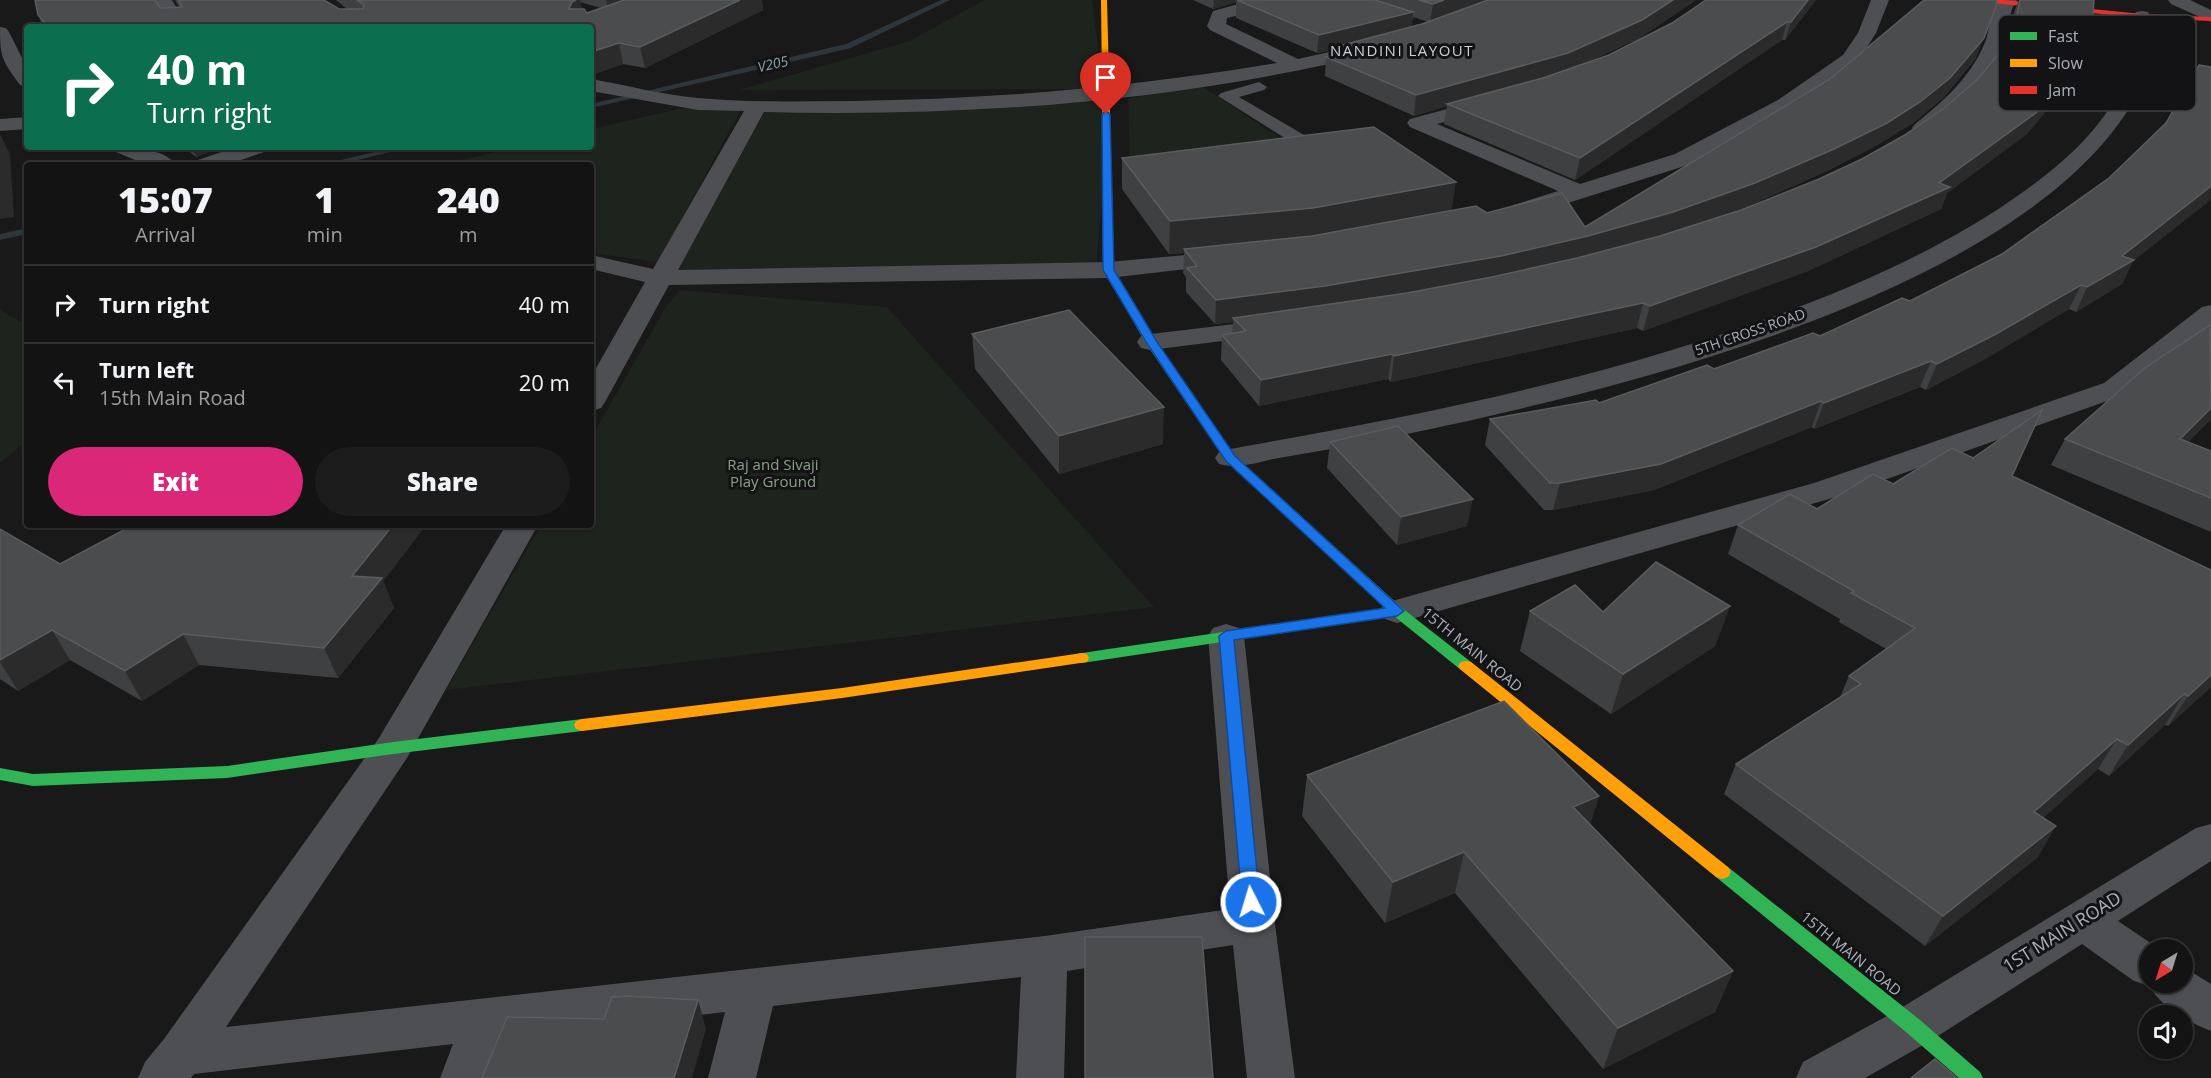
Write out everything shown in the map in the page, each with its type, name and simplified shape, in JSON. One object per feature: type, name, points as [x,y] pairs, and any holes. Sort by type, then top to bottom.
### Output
[{"type":"street","points":[[163,0],[177,24]]},
{"type":"street","points":[[1104,0],[1108,270]]},
{"type":"street","points":[[1278,0],[1219,15],[1216,26],[1297,66]]},
{"type":"street","points":[[1504,213],[1580,192],[1683,159],[1785,104],[1850,59],[1867,33],[1880,0]]},
{"type":"street","points":[[2177,0],[2211,18]]},
{"type":"street","points":[[1998,1],[2132,15]]},
{"type":"street","points":[[2196,18],[2211,18]]},
{"type":"street","points":[[0,32],[3,44],[24,77]]},
{"type":"street","points":[[1905,139],[1936,116],[1972,81],[1987,60],[1998,34]]},
{"type":"street","points":[[594,86],[698,104],[938,106],[1058,99],[1188,84],[1297,66],[1386,45]]},
{"type":"street","points":[[1508,98],[1417,123],[1580,192]]},
{"type":"street","points":[[594,397],[757,106]]},
{"type":"street","name":"5TH CROSS ROAD","points":[[1230,458],[1462,415],[1565,390],[1744,336],[1821,308],[1888,279],[1995,221],[2037,193],[2070,165],[2097,138],[2118,111]]},
{"type":"street","points":[[0,125],[24,123]]},
{"type":"street","points":[[1283,151],[1321,144]]},
{"type":"street","points":[[131,150],[158,162]]},
{"type":"street","points":[[214,162],[248,150]]},
{"type":"street","points":[[1107,176],[1130,173]]},
{"type":"street","points":[[594,263],[659,278],[1108,270],[1251,256]]},
{"type":"street","name":"15TH MAIN ROAD","points":[[1108,270],[1151,342],[1230,458],[1397,611],[1913,1026],[1973,1078]]},
{"type":"street","points":[[0,774],[33,780],[227,772],[393,748],[842,693],[1397,611],[1825,490],[2114,389],[2211,313]]},
{"type":"street","points":[[1151,342],[1293,325]]},
{"type":"street","points":[[171,1066],[393,748],[520,528]]},
{"type":"street","points":[[1226,636],[1253,924],[1271,1078]]},
{"type":"street","name":"1ST MAIN ROAD","points":[[1820,1078],[1913,1026],[2211,840]]},
{"type":"street","points":[[2082,920],[2139,959]]},
{"type":"street","points":[[171,1066],[487,1019],[1045,955],[1253,924]]},
{"type":"street","points":[[1040,1078],[1045,955]]},
{"type":"street","points":[[732,1078],[754,988]]},
{"type":"street","points":[[2187,993],[2211,1010]]},
{"type":"street","points":[[464,1078],[487,1019]]},
{"type":"lane","points":[[1259,87],[1226,96],[1321,144]]},
{"type":"green space","points":[[984,0],[1092,0],[1104,89],[739,90],[910,41]]},
{"type":"green space","points":[[1200,85],[1288,143],[1130,166],[1128,99]]},
{"type":"green space","points":[[1111,95],[1096,267],[676,271],[767,108],[854,111],[939,110],[1025,105]]},
{"type":"green space","points":[[683,108],[741,110],[658,262],[594,253],[594,162],[453,162],[503,150],[594,150],[594,128]]},
{"type":"green space","name":"Raj and Sivaji Play Ground","points":[[680,290],[887,307],[1154,607],[446,690],[539,528],[594,528],[594,433],[667,305]]},
{"type":"green space","points":[[0,310],[24,323],[24,443],[0,463]]},
{"type":"building","points":[[35,0],[155,0],[160,8],[182,7],[178,0],[324,0],[339,9],[363,9],[364,5],[357,0],[576,0],[572,2],[569,9],[584,9],[587,13],[624,0],[740,0],[640,47],[619,43],[594,51],[594,24],[46,24],[38,15]]},
{"type":"building","points":[[1237,0],[1375,0],[1413,12],[1319,35]]},
{"type":"building","points":[[1419,0],[1444,0],[1433,4]]},
{"type":"building","points":[[1488,0],[1673,0],[1642,20],[1568,53],[1416,95],[1326,57],[1356,50],[1343,45],[1422,24]]},
{"type":"building","points":[[1706,0],[1808,0],[1791,22],[1787,22],[1580,158],[1447,104],[1543,78],[1609,55],[1672,23]]},
{"type":"building","points":[[1924,0],[1997,0],[1984,38],[1950,78],[1920,102],[1887,123],[1755,183],[1673,212],[1588,236],[1501,256],[1325,286],[1216,300],[1187,268],[1197,266],[1184,249],[1312,236],[1476,206],[1487,213],[1562,193],[1585,227],[1830,79]]},
{"type":"building","points":[[2020,0],[2094,0],[2093,15],[2017,15]]},
{"type":"building","points":[[1998,54],[1998,111],[2038,111],[1939,183],[1950,187],[1816,247],[1650,306],[1643,303],[1394,356],[1392,354],[1261,380],[1222,335],[1246,331],[1233,318],[1407,293],[1492,277],[1660,236],[1741,210],[1862,159],[1903,136],[1942,110],[1977,80]]},
{"type":"building","points":[[2199,65],[2211,67],[2211,186],[2122,256],[2134,260],[2087,287],[2081,285],[1996,334],[1937,364],[1931,361],[1824,403],[1821,401],[1661,464],[1560,483],[1550,483],[1490,419],[1596,400],[1599,403],[1707,365],[1714,369],[1813,333],[1820,336],[1902,298],[1910,301],[2002,254],[2109,178],[2166,123],[2173,111],[2196,111],[2196,70]]},
{"type":"building","points":[[1374,127],[1456,182],[1313,208],[1170,221],[1122,158]]},
{"type":"building","points":[[1069,310],[1164,407],[1059,436],[972,334]]},
{"type":"building","points":[[2210,325],[2211,408],[2180,439],[2211,451],[2211,498],[2065,439],[2146,367]]},
{"type":"building","points":[[2042,410],[2012,476],[2211,570],[2211,675],[2188,696],[2184,694],[2128,745],[2117,739],[2034,812],[2056,826],[1943,916],[1736,764],[1861,684],[1849,676],[1915,628],[1851,593],[1854,591],[1738,525],[1790,494],[1817,509],[1873,474],[1893,484],[1952,448],[1973,458]]},
{"type":"building","points":[[1398,426],[1473,499],[1401,517],[1330,442]]},
{"type":"building","points":[[127,528],[391,528],[352,576],[382,578],[324,648],[183,634],[125,671],[52,630],[0,660],[0,529],[60,564]]},
{"type":"building","points":[[1656,562],[1730,606],[1623,674],[1530,611],[1575,585],[1603,612]]},
{"type":"building","points":[[1504,701],[1599,796],[1573,807],[1733,971],[1618,1028],[1464,852],[1393,882],[1307,775]]},
{"type":"building","points":[[1085,937],[1202,937],[1213,1078],[1085,1078]]},
{"type":"building","points":[[612,997],[698,1000],[674,1078],[482,1078],[507,1017],[604,1019]]},
{"type":"building","points":[[1935,1059],[1957,1078],[1911,1078]]},
{"type":"waterway","name":"V205","points":[[594,105],[848,46],[947,0]]},
{"type":"waterway","name":"V205","points":[[339,162],[393,150]]},
{"type":"waterway","name":"V205","points":[[0,237],[24,232]]},
{"type":"traffic: fast","points":[[1109,265],[1109,270],[1151,342],[1230,458],[1397,611],[1466,666]]},
{"type":"traffic: fast","points":[[1082,658],[1397,611]]},
{"type":"traffic: fast","points":[[0,774],[33,780],[227,772],[393,748],[582,725]]},
{"type":"traffic: fast","points":[[1722,872],[1913,1026],[1973,1078]]},
{"type":"traffic: slow","points":[[1104,0],[1109,265]]},
{"type":"traffic: slow","points":[[582,725],[842,693],[1082,658]]},
{"type":"traffic: slow","points":[[1466,666],[1722,872]]},
{"type":"traffic: jam","points":[[1982,0],[2132,15]]},
{"type":"traffic: jam","points":[[2196,18],[2211,19]]},
{"type":"district","name":"NANDINI LAYOUT","points":[[1402,51]]},
{"type":"route","points":[[1106,114],[1108,270],[1151,342],[1230,458],[1397,611],[1226,636],[1251,902]]}]
